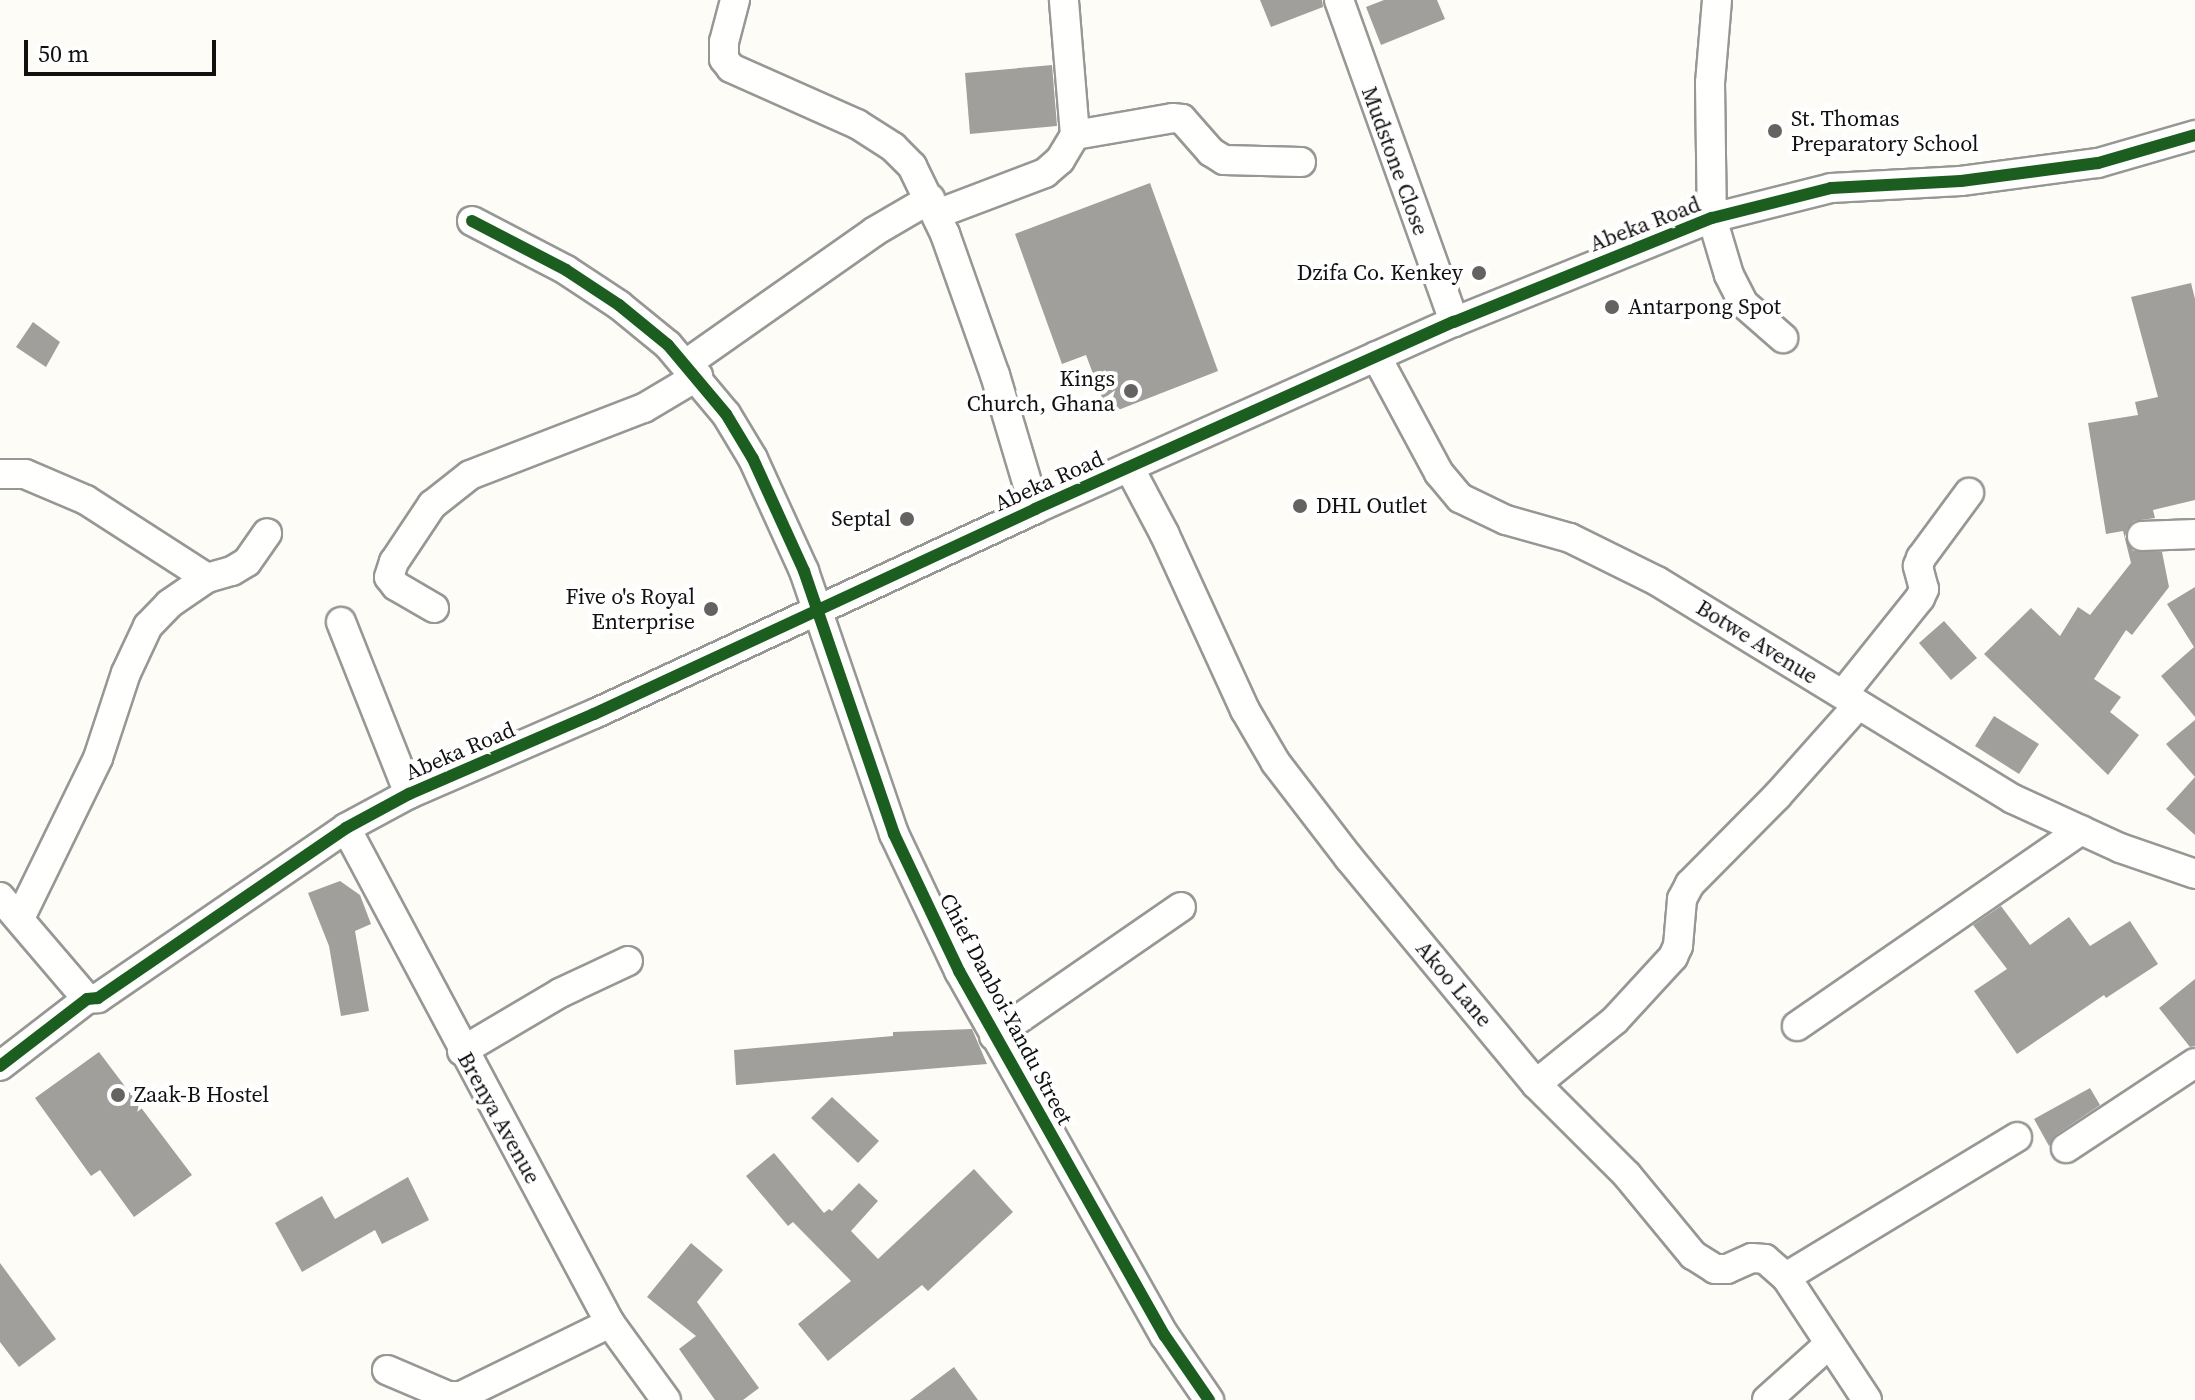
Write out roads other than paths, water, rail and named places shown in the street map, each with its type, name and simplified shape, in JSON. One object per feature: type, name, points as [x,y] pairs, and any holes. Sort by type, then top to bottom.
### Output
[{"type":"street","points":[[735,0],[724,42],[724,59],[731,68],[857,124],[912,166],[933,206],[995,375],[1035,509]]},
{"type":"street","points":[[434,608],[396,586],[389,577],[394,562],[432,505],[470,475],[644,408],[875,231],[933,206],[1045,173],[1060,160],[1075,135],[1064,0]]},
{"type":"street","name":"Mudstone Close","points":[[1339,0],[1454,322]]},
{"type":"street","points":[[1717,0],[1710,83],[1712,218],[1729,275],[1744,304],[1783,338]]},
{"type":"street","points":[[1075,135],[1182,119],[1211,152],[1224,160],[1301,162]]},
{"type":"street","name":"Abeka Road","points":[[0,1066],[87,999],[98,998],[346,828],[409,794],[818,612],[1035,509],[1454,322],[1712,218],[1831,188],[1961,181],[2098,163],[2195,135]]},
{"type":"street","name":"Chief Danboi-Yandu Street","points":[[472,221],[566,270],[619,305],[692,370],[753,459],[804,571],[894,834],[994,1036],[1165,1336],[1209,1400]]},
{"type":"street","name":"Botwe Avenue","points":[[1376,356],[1439,473],[1460,498],[1506,520],[1570,538],[1657,581],[2013,799],[2120,848],[2195,874]]},
{"type":"street","name":"Akoo Lane","points":[[1129,467],[1164,533],[1245,710],[1276,763],[1349,858],[1536,1084],[1627,1175],[1702,1263],[1727,1269],[1741,1261],[1765,1259],[1786,1277]]},
{"type":"street","points":[[0,474],[25,474],[86,500],[207,578]]},
{"type":"street","points":[[1536,1084],[1615,1020],[1673,957],[1678,946],[1682,899],[1690,884],[1777,796],[1851,700],[1920,598],[1924,589],[1918,566],[1921,558],[1969,493]]},
{"type":"street","points":[[20,918],[98,758],[126,673],[148,626],[169,604],[207,578],[232,571],[247,562],[267,533]]},
{"type":"street","points":[[2142,536],[2195,534]]},
{"type":"street","points":[[341,622],[409,794]]},
{"type":"street","name":"Brenya Avenue","points":[[346,828],[462,1051],[610,1323],[666,1400]]},
{"type":"street","points":[[1797,1026],[2081,830]]},
{"type":"street","points":[[0,897],[87,999]]},
{"type":"street","points":[[994,1036],[1181,907]]},
{"type":"street","points":[[462,1051],[549,999],[628,961]]},
{"type":"street","points":[[2066,1148],[2195,1063]]},
{"type":"street","points":[[1867,1400],[1786,1277],[2017,1137]]},
{"type":"street","points":[[387,1370],[448,1396],[461,1396],[610,1323]]},
{"type":"street","points":[[1767,1400],[1828,1345]]},
{"type":"place","name":"St. Thomas Preparatory School","points":[[1775,131]]},
{"type":"place","name":"Dzifa Co. Kenkey","points":[[1479,273]]},
{"type":"place","name":"Antarpong Spot","points":[[1612,307]]},
{"type":"place","name":"Kings Church, Ghana","points":[[1131,391]]},
{"type":"place","name":"DHL Outlet","points":[[1300,506]]},
{"type":"place","name":"Septal","points":[[907,519]]},
{"type":"place","name":"Five o's Royal Enterprise","points":[[711,609]]},
{"type":"place","name":"Zaak-B Hostel","points":[[118,1095]]}]
